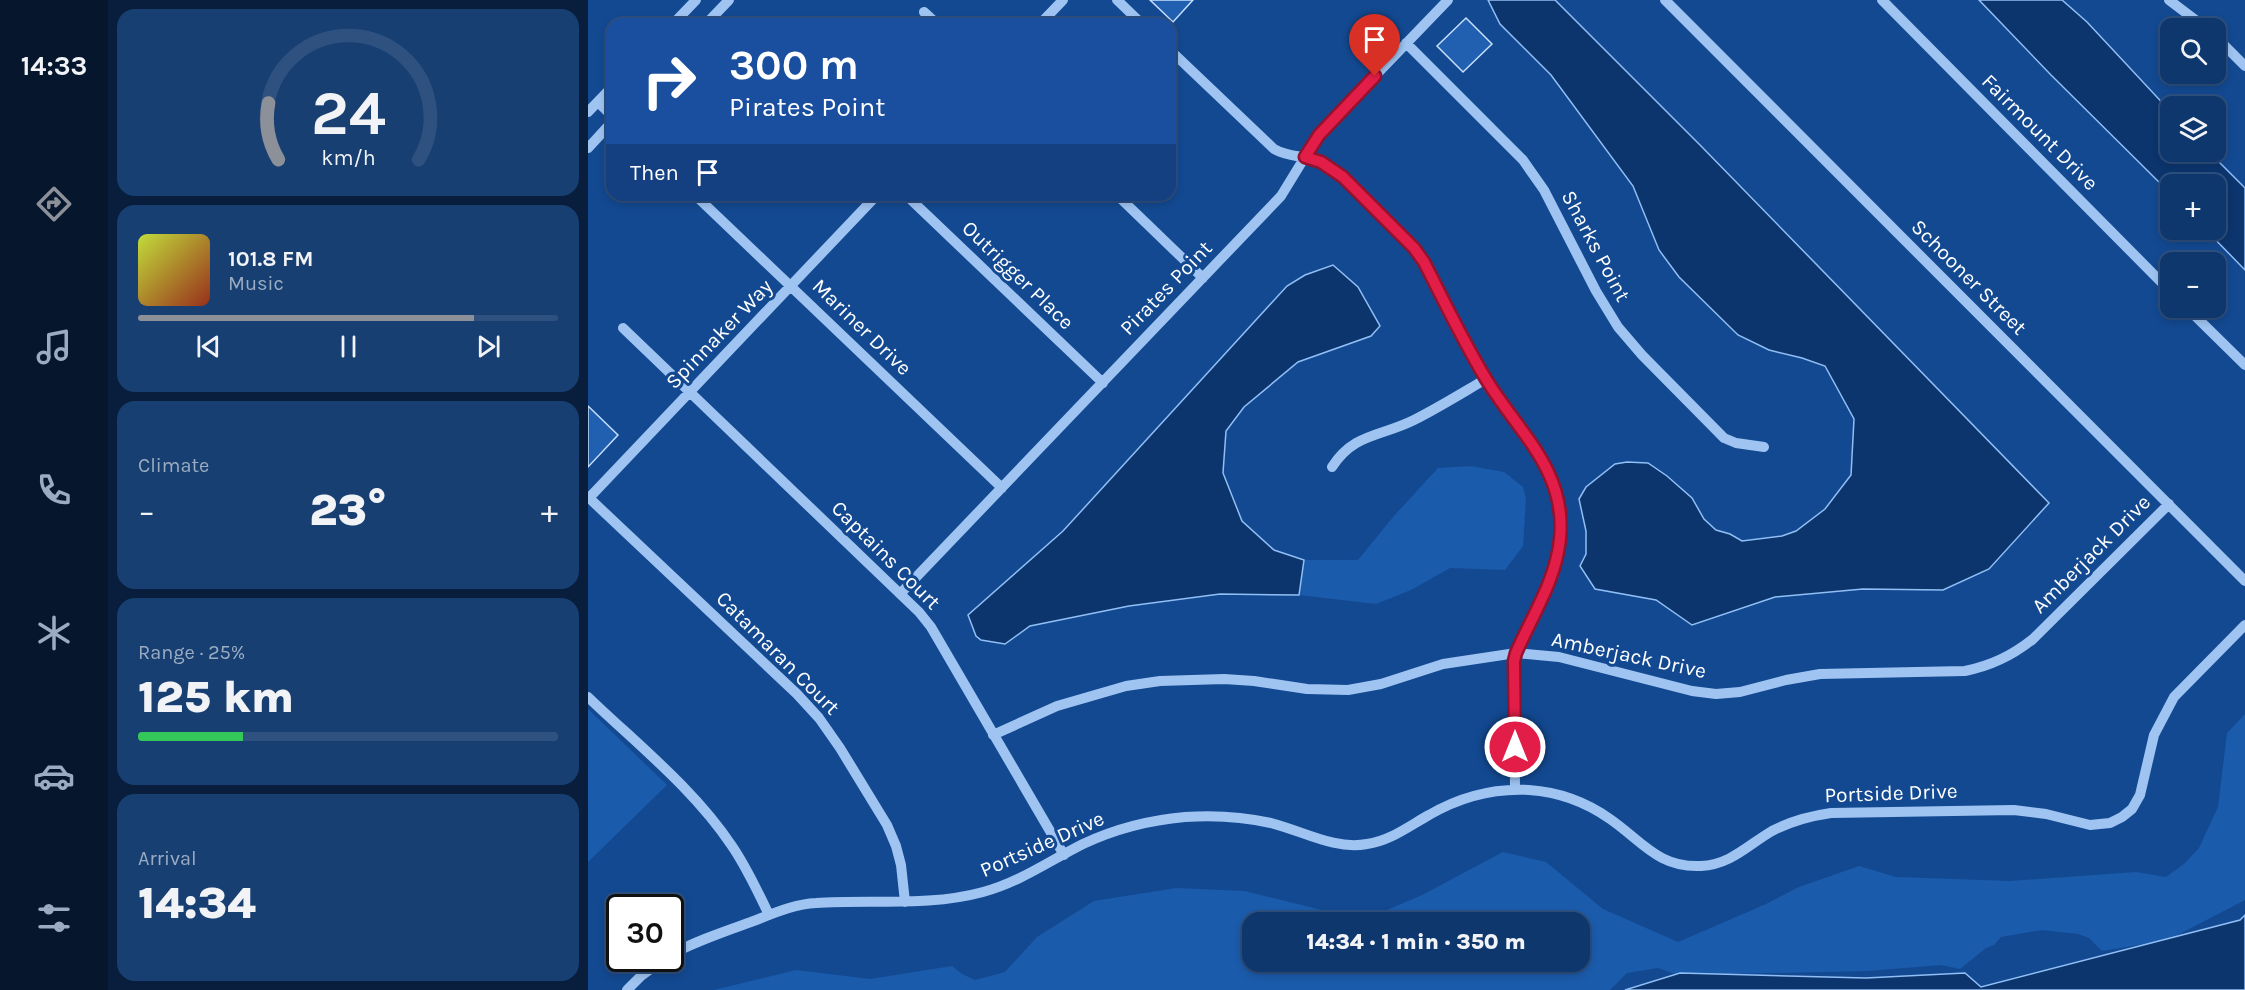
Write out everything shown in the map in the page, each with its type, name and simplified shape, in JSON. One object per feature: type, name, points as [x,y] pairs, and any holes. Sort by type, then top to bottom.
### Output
[{"type":"street","points":[[679,18],[696,0]]},
{"type":"street","points":[[712,18],[729,0]]},
{"type":"street","points":[[1046,18],[1063,0]]},
{"type":"street","name":"Pirates Point","points":[[900,594],[1281,195],[1328,125],[1448,0]]},
{"type":"street","name":"Schooner Street","points":[[1665,0],[2245,581]]},
{"type":"street","name":"Fairmount Drive","points":[[1882,0],[2160,281]]},
{"type":"street","points":[[2169,0],[2193,18]]},
{"type":"street","points":[[1119,1],[1136,18]]},
{"type":"street","points":[[924,12],[930,18]]},
{"type":"street","name":"Sharks Point","points":[[1406,44],[1509,144],[1533,172],[1608,311],[1642,355],[1724,438],[1736,443],[1764,447]]},
{"type":"street","points":[[2226,47],[2245,66]]},
{"type":"street","points":[[1176,56],[1274,149],[1285,154],[1321,162],[1343,177],[1414,248],[1424,262],[1486,379],[1545,464],[1555,489],[1560,512],[1560,539],[1554,573],[1516,653],[1514,669],[1515,790]]},
{"type":"street","points":[[588,112],[606,93]]},
{"type":"street","points":[[598,102],[606,110]]},
{"type":"street","points":[[588,148],[606,128]]},
{"type":"street","name":"Mariner Drive","points":[[701,201],[1002,488]]},
{"type":"street","name":"Spinnaker Way","points":[[588,498],[871,201]]},
{"type":"street","name":"Outrigger Place","points":[[912,201],[1103,383]]},
{"type":"street","points":[[1123,201],[1203,278]]},
{"type":"street","points":[[2197,318],[2245,365]]},
{"type":"street","name":"Captains Court","points":[[623,328],[900,594],[931,627],[1064,855]]},
{"type":"street","points":[[1332,467],[1341,453],[1356,442],[1405,424],[1486,379]]},
{"type":"street","name":"Catamaran Court","points":[[588,498],[789,685],[819,718],[887,825],[901,865],[905,902]]},
{"type":"street","name":"Amberjack Drive","points":[[993,735],[1057,705],[1126,686],[1160,681],[1224,679],[1307,689],[1348,690],[1381,684],[1443,664],[1516,653],[1559,657],[1692,691],[1716,694],[1740,692],[1820,674],[1965,671],[2007,657],[2033,639],[2169,504]]},
{"type":"street","name":"Portside Drive","points":[[684,948],[790,908],[817,903],[945,900],[1000,887],[1102,836],[1163,819],[1203,816],[1252,820],[1272,823],[1335,843],[1365,845],[1393,836],[1433,813],[1461,800],[1484,793],[1515,790],[1549,792],[1575,800],[1611,819],[1649,852],[1665,861],[1684,866],[1718,864],[1733,858],[1782,826],[1804,818],[1831,813],[2014,810],[2046,814],[2090,825],[2110,823],[2132,809],[2140,795],[2154,735],[2174,697],[2245,625]]},
{"type":"street","points":[[588,697],[691,796],[714,822],[746,869],[769,915]]},
{"type":"street","points":[[627,990],[647,972]]},
{"type":"shaded area","points":[[1488,0],[1555,0],[1701,146],[2049,503],[1989,569],[1943,590],[1863,589],[1775,597],[1692,625],[1656,600],[1595,589],[1580,566],[1586,554],[1586,531],[1579,499],[1586,487],[1615,464],[1648,463],[1692,498],[1704,519],[1716,530],[1742,541],[1782,536],[1796,531],[1825,509],[1851,475],[1854,419],[1825,366],[1769,350],[1738,335],[1679,277],[1659,250],[1633,186],[1551,75],[1500,24]]},
{"type":"shaded area","points":[[1979,0],[2062,0],[2087,22],[2160,100],[2160,162],[2219,162],[2245,188],[2245,270],[2216,240],[2226,240],[2226,174],[2160,174],[2160,183]]},
{"type":"shaded area","points":[[1333,265],[1358,287],[1380,326],[1371,336],[1298,362],[1244,407],[1226,431],[1223,473],[1242,521],[1274,550],[1304,560],[1299,595],[1220,594],[1129,606],[1030,626],[1005,644],[981,640],[976,636],[968,615],[1063,531],[1287,286],[1305,275]]},
{"type":"shaded area","points":[[1471,466],[1504,472],[1523,487],[1526,499],[1523,546],[1505,570],[1450,568],[1411,590],[1376,604],[1299,595],[1304,560],[1358,560],[1393,517],[1438,468]]},
{"type":"shaded area","points":[[588,709],[667,785],[588,862]]},
{"type":"shaded area","points":[[2245,714],[2245,900],[2168,940],[2102,951],[2089,938],[2078,934],[2042,930],[2001,937],[1994,945],[1986,948],[1960,969],[1941,965],[1868,971],[1725,974],[1693,980],[1658,968],[1627,973],[1610,990],[714,990],[796,970],[870,979],[952,966],[975,980],[1005,972],[1037,937],[1094,901],[1176,888],[1244,891],[1330,912],[1242,912],[1242,972],[1590,972],[1590,912],[1382,912],[1422,895],[1503,852],[1546,862],[1603,909],[1678,942],[1766,904],[1799,887],[1859,866],[1896,877],[2010,881],[2136,872],[2166,877],[2184,864],[2199,848],[2218,807],[2227,733]]},
{"type":"shaded area","points":[[2245,915],[2245,990],[1625,990],[1680,973],[1866,978],[1965,973],[1981,987],[2240,920]]},
{"type":"building","points":[[1150,0],[1193,0],[1176,19],[1169,18]]},
{"type":"building","points":[[1466,18],[1492,44],[1463,72],[1437,46]]},
{"type":"building","points":[[588,406],[618,435],[588,467]]},
{"type":"route","points":[[1375,76],[1319,135],[1305,157],[1321,162],[1343,177],[1414,248],[1424,262],[1486,379],[1545,464],[1551,476],[1560,512],[1560,539],[1554,573],[1530,621],[1514,661],[1515,747]]}]
